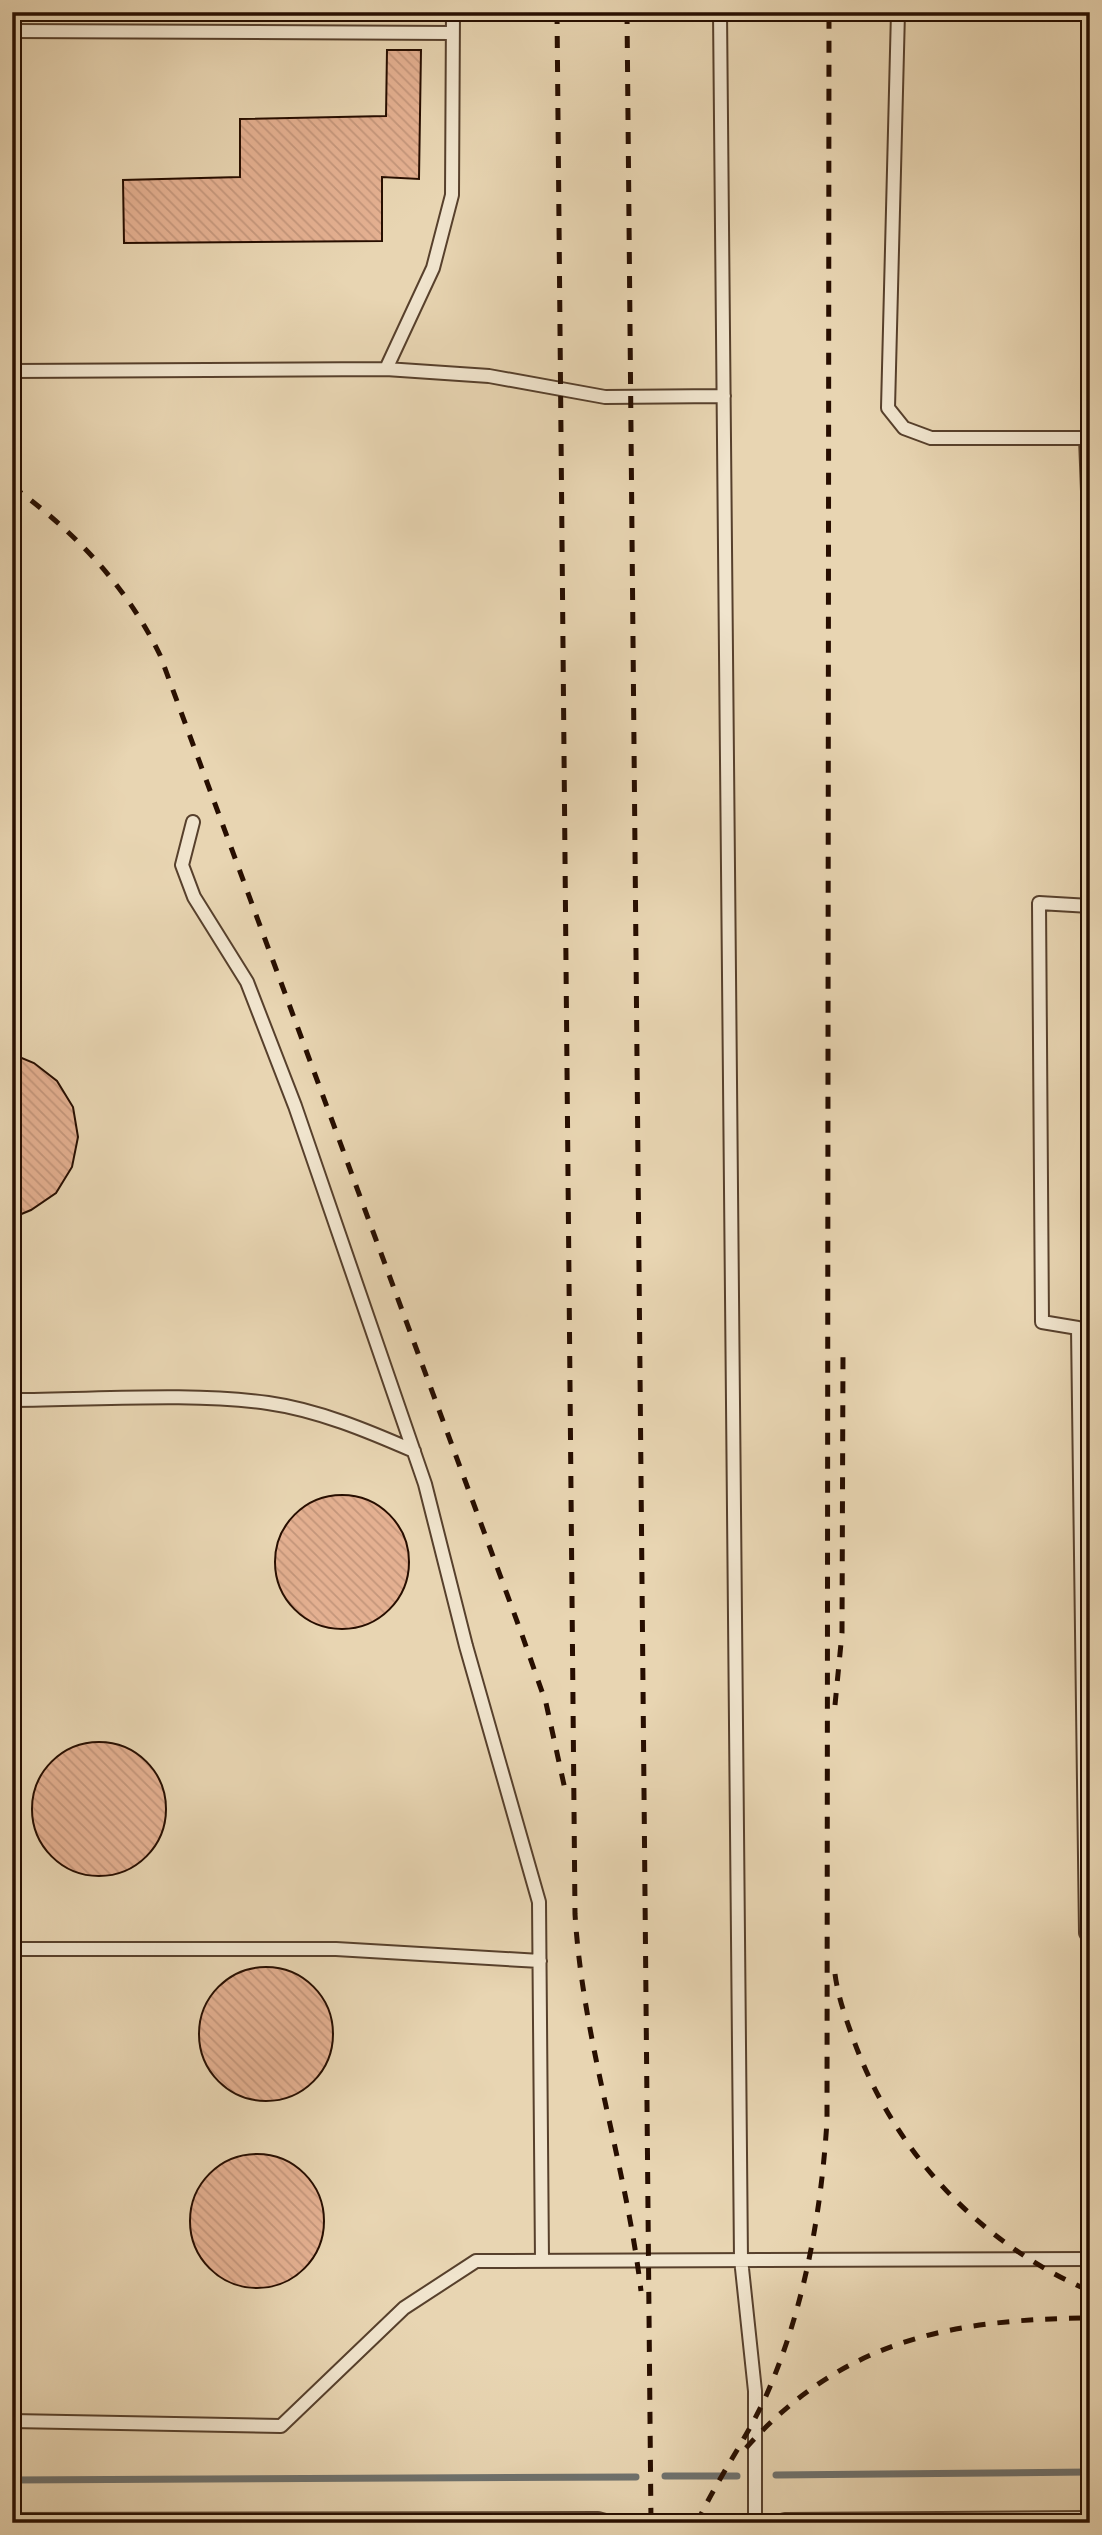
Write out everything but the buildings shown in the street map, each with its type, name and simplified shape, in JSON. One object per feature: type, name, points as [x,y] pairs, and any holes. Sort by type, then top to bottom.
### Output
[{"type":"lane","points":[[387,369],[433,268],[452,195],[453,12]]},
{"type":"lane","points":[[720,12],[741,2259],[755,2391],[755,2523]]},
{"type":"lane","points":[[898,12],[888,408],[904,428],[931,438],[1088,438],[1090,544]]},
{"type":"lane","points":[[12,31],[452,33]]},
{"type":"lane","points":[[12,371],[387,369],[489,376],[605,397],[724,396]]},
{"type":"lane","points":[[193,822],[182,865],[194,897],[247,982],[295,1107],[414,1451],[539,1902],[542,2260]]},
{"type":"lane","points":[[1090,906],[1039,903],[1042,1322],[1084,1328],[1086,1933],[1090,1940]]},
{"type":"lane","points":[[12,1400],[226,1399],[270,1403],[368,1431],[414,1451]]},
{"type":"lane","points":[[12,1949],[336,1949],[540,1961]]},
{"type":"lane","points":[[12,2421],[281,2426],[404,2308],[476,2261],[1090,2259]]},
{"type":"lane","points":[[774,2523],[785,2520],[1090,2518]]},
{"type":"lane","points":[[12,2520],[598,2519],[613,2523]]},
{"type":"waterway","points":[[776,2475],[1090,2472]]},
{"type":"waterway","points":[[665,2476],[737,2476]]},
{"type":"waterway","points":[[12,2480],[636,2477]]},
{"type":"railway","points":[[557,12],[575,1914],[595,2056],[625,2197],[641,2291]]},
{"type":"railway","points":[[627,12],[651,2523]]},
{"type":"railway","points":[[697,2523],[766,2396],[791,2330],[815,2227],[827,2121],[829,12]]},
{"type":"railway","points":[[12,486],[57,522],[97,562],[131,606],[160,655],[521,1632],[546,1703],[566,1794]]},
{"type":"railway","points":[[835,1705],[842,1633],[843,1352]]},
{"type":"railway","points":[[835,1974],[845,2016],[871,2082],[918,2157],[946,2190],[978,2221],[1012,2248],[1090,2291]]},
{"type":"railway","points":[[746,2448],[783,2411],[821,2382],[861,2360],[902,2343],[946,2331],[992,2324],[1090,2318]]}]
